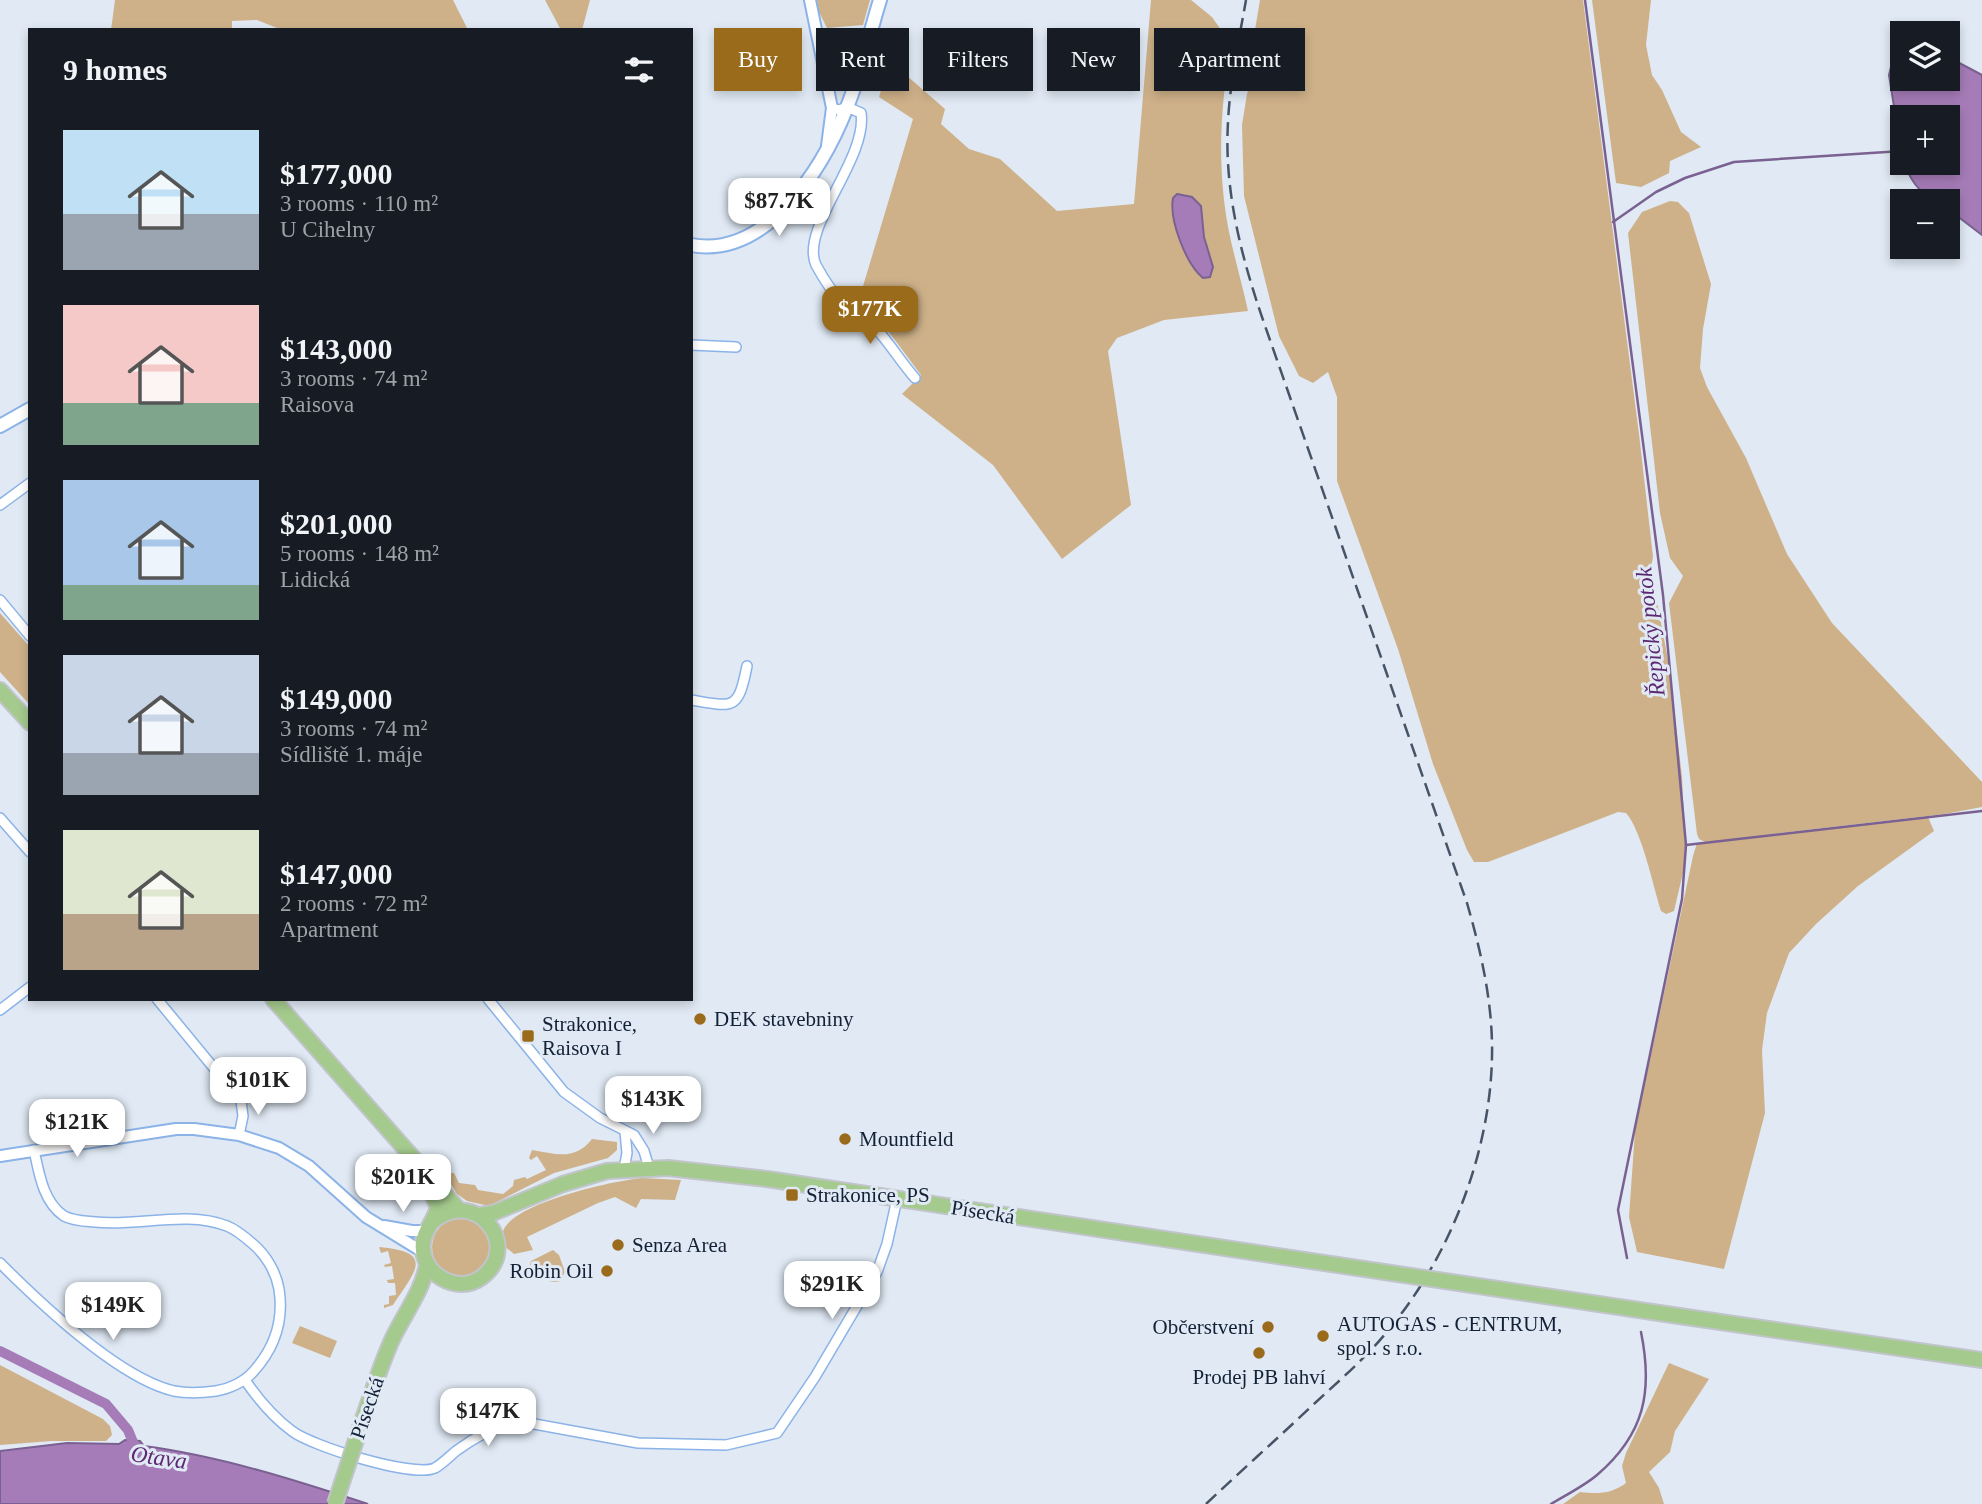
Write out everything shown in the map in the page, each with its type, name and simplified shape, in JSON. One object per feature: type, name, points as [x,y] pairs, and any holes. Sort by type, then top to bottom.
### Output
[{"type":"main road","points":[[693,244],[730,244],[757,233],[782,210],[826,153],[847,107],[880,0]]},
{"type":"main road","points":[[0,426],[28,412]]},
{"type":"main road","points":[[0,690],[28,721]]},
{"type":"main road","points":[[275,1001],[459,1210]]},
{"type":"main road","points":[[418,1163],[438,1207],[429,1226],[425,1258],[431,1270],[444,1280],[456,1284],[480,1278],[489,1270],[495,1260],[496,1236],[480,1215],[459,1210],[440,1215],[429,1226]]},
{"type":"main road","name":"Písecká","points":[[480,1215],[493,1213],[583,1177],[624,1169],[649,1168],[730,1174],[895,1205],[1304,1260],[1982,1360]]},
{"type":"main road","name":"Písecká","points":[[496,1236],[506,1218],[539,1194]]},
{"type":"main road","name":"Písecká","points":[[335,1504],[382,1365],[425,1275],[425,1258]]},
{"type":"main road","name":"Písecká","points":[[405,1314],[426,1291],[444,1280]]},
{"type":"street","points":[[810,0],[832,108],[826,153]]},
{"type":"street","points":[[832,108],[839,110],[847,107],[861,113],[863,126],[854,153],[817,232],[812,251],[816,265],[840,300],[871,323],[915,379]]},
{"type":"street","points":[[693,345],[736,347]]},
{"type":"street","points":[[0,505],[28,484]]},
{"type":"street","points":[[0,600],[28,634]]},
{"type":"street","points":[[693,699],[725,705],[734,702],[741,694],[747,666]]},
{"type":"street","points":[[0,818],[28,850]]},
{"type":"street","points":[[0,1010],[28,989]]},
{"type":"street","points":[[159,1001],[241,1101],[243,1116],[239,1135]]},
{"type":"street","points":[[490,1001],[564,1092],[600,1118],[634,1135],[640,1143],[649,1168]]},
{"type":"street","points":[[0,1156],[176,1129],[239,1135],[279,1148],[309,1166],[352,1206],[425,1258]]},
{"type":"street","points":[[624,1169],[627,1153],[625,1131]]},
{"type":"street","points":[[0,1263],[97,1349],[147,1380],[172,1391],[195,1394],[222,1390],[245,1380],[274,1340],[281,1314],[278,1284],[260,1250],[235,1230],[211,1222],[188,1220],[110,1224],[67,1218],[55,1209],[46,1196],[34,1150]]},
{"type":"street","points":[[245,1380],[274,1416],[294,1433],[310,1441],[391,1467],[411,1469],[434,1469],[473,1438],[502,1424],[518,1421],[638,1443],[726,1445],[777,1433],[816,1377],[877,1272],[895,1205]]},
{"type":"street","points":[[378,1224],[412,1231],[429,1226]]},
{"type":"shaded area","points":[[115,0],[453,0],[467,28],[277,28],[257,20],[232,21],[232,28],[111,28]]},
{"type":"shaded area","points":[[545,0],[590,0],[583,28],[560,28]]},
{"type":"shaded area","points":[[813,0],[870,0],[863,25],[827,28]]},
{"type":"shaded area","points":[[1151,0],[1191,0],[1212,17],[1220,28],[1154,28],[1154,91],[1224,91],[1221,161],[1224,200],[1248,311],[1164,320],[1117,338],[1108,351],[1131,505],[1062,559],[993,465],[902,394],[921,375],[880,320],[858,303],[913,119],[879,97],[881,91],[909,91],[909,78],[945,109],[941,124],[969,149],[1000,159],[1057,211],[1134,204]]},
{"type":"shaded area","points":[[1260,0],[1583,0],[1639,434],[1653,557],[1649,577],[1658,607],[1669,665],[1682,777],[1686,860],[1674,911],[1666,914],[1661,911],[1642,845],[1626,813],[1618,812],[1488,862],[1474,862],[1467,850],[1433,764],[1398,649],[1337,481],[1337,397],[1328,372],[1313,383],[1299,376],[1279,336],[1244,196],[1242,125],[1248,91],[1305,91],[1305,28],[1255,28]]},
{"type":"shaded area","points":[[1592,0],[1651,0],[1646,45],[1652,75],[1662,90],[1681,132],[1701,147],[1670,161],[1669,173],[1641,187],[1616,183]]},
{"type":"shaded area","points":[[1670,201],[1678,202],[1689,213],[1711,284],[1700,368],[1707,387],[1746,458],[1787,554],[1832,623],[1982,782],[1982,807],[1945,814],[1754,836],[1928,817],[1934,831],[1858,886],[1789,953],[1767,1013],[1762,1050],[1765,1113],[1724,1269],[1637,1252],[1629,1217],[1635,1131],[1693,856],[1697,843],[1705,842],[1699,839],[1697,834],[1669,603],[1683,576],[1670,558],[1660,513],[1628,233],[1642,212]]},
{"type":"shaded area","points":[[0,613],[28,645],[28,703],[0,672]]},
{"type":"shaded area","points":[[592,1139],[617,1142],[617,1150],[608,1158],[554,1173],[489,1206],[467,1201],[457,1194],[433,1155],[447,1173],[454,1173],[459,1183],[475,1185],[478,1190],[503,1194],[513,1186],[514,1180],[525,1177],[527,1179],[546,1170],[537,1156],[531,1160],[529,1158],[532,1150],[557,1154],[572,1153],[579,1151]]},
{"type":"shaded area","points":[[642,1178],[681,1180],[675,1200],[641,1199],[636,1208],[615,1197],[527,1237],[533,1250],[514,1254],[503,1245],[504,1229],[527,1210],[567,1194]]},
{"type":"shaded area","points":[[455,1218],[467,1218],[482,1226],[490,1241],[490,1253],[482,1268],[467,1276],[455,1276],[440,1268],[432,1253],[432,1241],[440,1226]]},
{"type":"shaded area","points":[[379,1247],[409,1254],[416,1265],[393,1305],[384,1308],[384,1305],[389,1304],[389,1296],[396,1295],[395,1283],[388,1283],[387,1280],[394,1279],[392,1266],[384,1265],[391,1263],[388,1251],[381,1253]]},
{"type":"shaded area","points":[[553,1250],[559,1255],[565,1272],[560,1281],[555,1282],[543,1278],[530,1265],[531,1261]]},
{"type":"shaded area","points":[[300,1326],[337,1341],[330,1358],[292,1343]]},
{"type":"shaded area","points":[[1669,1363],[1709,1379],[1675,1431],[1670,1452],[1649,1472],[1659,1488],[1664,1504],[1563,1504],[1580,1492],[1604,1492],[1626,1483],[1622,1466],[1626,1453]]},
{"type":"shaded area","points":[[0,1365],[103,1419],[110,1426],[112,1435],[106,1441],[0,1445]]},
{"type":"water","points":[[1960,63],[1982,75],[1982,235],[1960,218],[1960,189],[1919,189],[1909,175],[1960,175],[1960,105],[1894,105],[1892,91],[1960,91]]},
{"type":"water","points":[[1177,194],[1192,197],[1201,206],[1204,237],[1213,267],[1210,277],[1203,278],[1197,271],[1180,241],[1172,207],[1173,198]]},
{"type":"water","name":"Otava","points":[[125,1440],[140,1441],[144,1446],[257,1470],[368,1504],[0,1504],[0,1451],[67,1443],[119,1444]]},
{"type":"waterway","name":"Řepický potok","points":[[1585,0],[1663,595],[1686,845],[1682,899],[1618,1210],[1627,1258]]},
{"type":"waterway","points":[[1613,222],[1656,192],[1685,178],[1734,162],[1890,152]]},
{"type":"waterway","points":[[1686,845],[1982,811]]},
{"type":"waterway","name":"Řepický potok","points":[[1551,1504],[1597,1475],[1626,1444],[1635,1427],[1645,1392],[1645,1353],[1641,1332]]},
{"type":"waterway","name":"Otava","points":[[0,1351],[106,1404],[128,1430],[137,1452]]},
{"type":"railway","points":[[1206,1504],[1373,1348],[1413,1298],[1433,1265],[1465,1194],[1486,1119],[1491,1081],[1490,1007],[1467,903],[1263,320],[1241,247],[1232,198],[1227,147],[1231,91],[1246,0]]},
{"type":"place","name":"DEK stavebniny","points":[[700,1019]]},
{"type":"place","name":"Strakonice, Raisova I","points":[[528,1036]]},
{"type":"place","name":"Mountfield","points":[[845,1139]]},
{"type":"place","name":"Strakonice, PS","points":[[792,1195]]},
{"type":"place","name":"Senza Area","points":[[618,1245]]},
{"type":"place","name":"Robin Oil","points":[[607,1271]]},
{"type":"place","name":"Občerstvení","points":[[1268,1327]]},
{"type":"place","name":"AUTOGAS - CENTRUM, spol. s r.o.","points":[[1323,1336]]},
{"type":"place","name":"Prodej PB lahví","points":[[1259,1353]]}]
